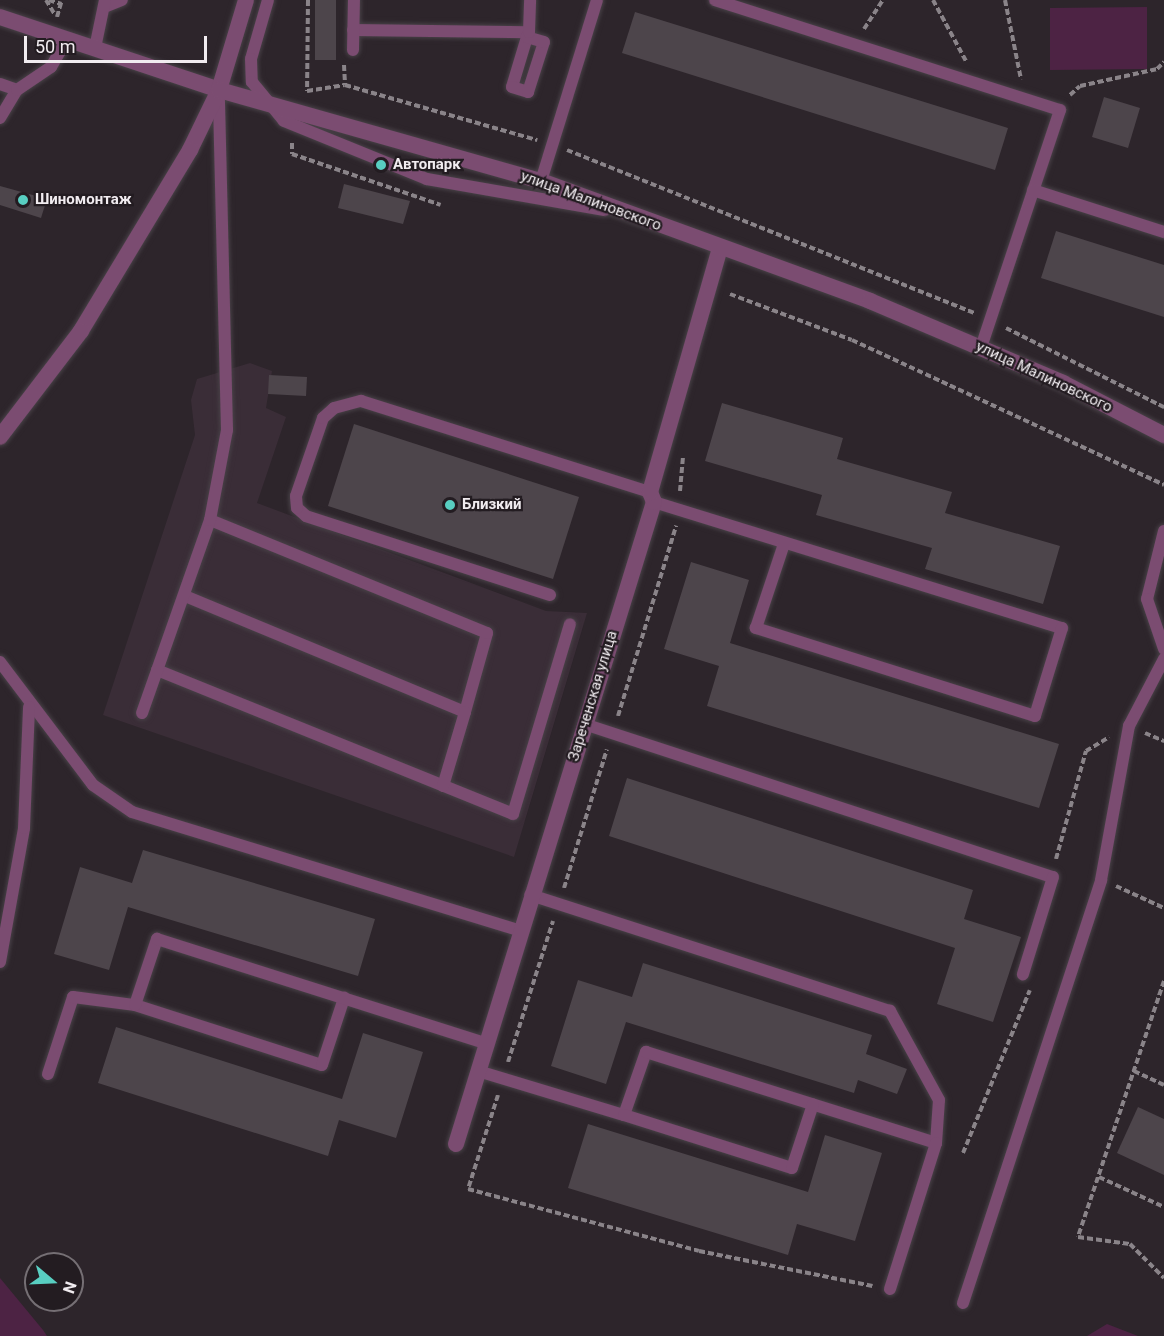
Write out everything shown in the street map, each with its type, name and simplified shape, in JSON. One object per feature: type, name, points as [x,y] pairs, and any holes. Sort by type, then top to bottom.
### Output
[{"type":"street","points":[[0,437],[81,331],[190,150],[219,90],[242,1]]},
{"type":"street","name":"улица Малиновского","points":[[0,17],[219,90],[541,181],[981,347],[1164,435]]},
{"type":"street","name":"Зареченская улица","points":[[456,1144],[478,1071],[484,1042],[521,932],[530,894],[652,497],[720,248]]},
{"type":"lane","points":[[95,48],[106,3],[122,0]]},
{"type":"lane","points":[[268,0],[251,59],[252,82],[264,102],[284,121],[427,179],[631,215]]},
{"type":"lane","points":[[353,50],[354,0]]},
{"type":"lane","points":[[353,30],[528,34],[530,0]]},
{"type":"lane","points":[[541,181],[597,0]]},
{"type":"lane","points":[[715,0],[1060,110],[981,347]]},
{"type":"lane","points":[[0,117],[17,90],[51,67],[67,39]]},
{"type":"lane","points":[[0,84],[17,90]]},
{"type":"lane","points":[[142,713],[210,520],[227,430],[219,90]]},
{"type":"lane","points":[[1033,190],[1164,232]]},
{"type":"lane","points":[[550,595],[306,516],[297,508],[296,496],[323,418],[334,408],[361,401],[652,497],[678,510],[1062,628],[1035,716],[756,628],[784,544]]},
{"type":"lane","points":[[210,520],[487,633],[443,786]]},
{"type":"lane","points":[[1164,531],[1147,599],[1164,649]]},
{"type":"lane","points":[[185,596],[465,712]]},
{"type":"lane","points":[[157,670],[513,814],[570,624]]},
{"type":"lane","points":[[963,1303],[1101,880],[1129,726],[1164,659]]},
{"type":"lane","points":[[0,662],[29,707],[93,785],[132,812],[521,932]]},
{"type":"lane","points":[[0,962],[24,828],[29,707]]},
{"type":"lane","points":[[584,724],[1053,877],[1028,975]]},
{"type":"lane","points":[[530,894],[890,1011],[939,1100],[936,1143],[890,1289]]},
{"type":"lane","points":[[135,1005],[157,939],[484,1042]]},
{"type":"lane","points":[[48,1074],[73,996],[135,1005],[322,1065],[344,998]]},
{"type":"lane","points":[[624,1115],[646,1052],[936,1143]]},
{"type":"lane","points":[[478,1071],[792,1168],[813,1104]]},
{"type":"path","points":[[49,0],[62,2],[57,18]]},
{"type":"path","points":[[308,0],[307,91],[345,85],[554,145],[989,319],[1164,407]]},
{"type":"path","points":[[859,45],[867,19],[883,0]]},
{"type":"path","points":[[933,0],[967,64],[963,79]]},
{"type":"path","points":[[1005,0],[1023,90]]},
{"type":"path","points":[[1157,69],[1164,62]]},
{"type":"path","points":[[1065,103],[1080,86],[1164,69]]},
{"type":"path","points":[[291,139],[292,154],[441,205]]},
{"type":"path","points":[[730,294],[852,340],[1164,486]]},
{"type":"path","points":[[683,456],[678,510],[612,734],[468,1189],[754,1264],[890,1289]]},
{"type":"path","points":[[1053,877],[1086,751],[1129,726]]},
{"type":"path","points":[[1101,880],[1164,908]]},
{"type":"path","points":[[963,1153],[1028,975]]},
{"type":"path","points":[[1164,981],[1078,1237],[1130,1244],[1164,1278]]},
{"type":"path","points":[[1134,1071],[1164,1085]]},
{"type":"path","points":[[1099,1177],[1164,1207]]},
{"type":"shaded area","points":[[1147,7],[1147,69],[1050,70],[1050,8]]},
{"type":"shaded area","points":[[250,363],[272,371],[266,408],[286,417],[257,503],[546,611],[587,613],[514,857],[103,715],[195,435],[191,400],[197,379]]},
{"type":"shaded area","points":[[0,1278],[24,1307],[24,1312],[28,1312],[47,1336],[0,1336]]},
{"type":"shaded area","points":[[1107,1324],[1138,1336],[1087,1336]]},
{"type":"building","points":[[315,0],[336,0],[336,60],[315,60]]},
{"type":"building","points":[[635,12],[1008,128],[995,170],[622,53]]},
{"type":"building","points":[[1104,97],[1140,108],[1128,148],[1092,137]]},
{"type":"building","points":[[344,184],[410,201],[403,224],[338,208]]},
{"type":"building","name":"Шиномонтаж","points":[[0,186],[47,199],[41,218],[0,205]]},
{"type":"building","points":[[1056,231],[1164,265],[1164,317],[1041,278]]},
{"type":"building","points":[[269,375],[307,377],[306,396],[268,394]]},
{"type":"building","points":[[722,403],[843,438],[837,459],[952,492],[945,513],[1060,546],[1043,604],[925,569],[932,548],[816,515],[822,495],[705,461]]},
{"type":"building","points":[[354,424],[579,497],[553,579],[328,506]]},
{"type":"building","points":[[691,562],[749,580],[730,643],[1059,744],[1039,808],[707,706],[719,666],[664,649]]},
{"type":"building","points":[[627,778],[973,890],[964,919],[1021,937],[993,1022],[937,1004],[955,948],[609,836]]},
{"type":"building","points":[[143,850],[375,919],[358,976],[128,907],[109,970],[54,954],[80,867],[132,883]]},
{"type":"building","points":[[643,963],[872,1035],[866,1054],[907,1069],[897,1094],[858,1080],[854,1093],[626,1022],[606,1084],[551,1066],[578,980],[632,997]]},
{"type":"building","points":[[116,1027],[342,1099],[363,1033],[423,1052],[396,1138],[339,1120],[328,1156],[98,1083]]},
{"type":"building","points":[[1138,1107],[1164,1119],[1164,1175],[1117,1153]]},
{"type":"building","points":[[588,1124],[808,1192],[825,1135],[882,1153],[855,1241],[797,1224],[788,1255],[568,1188]]},
{"type":"place","name":"Автопарк","points":[[381,165]]},
{"type":"place","name":"Шиномонтаж","points":[[23,200]]},
{"type":"place","name":"Близкий","points":[[450,505]]}]
